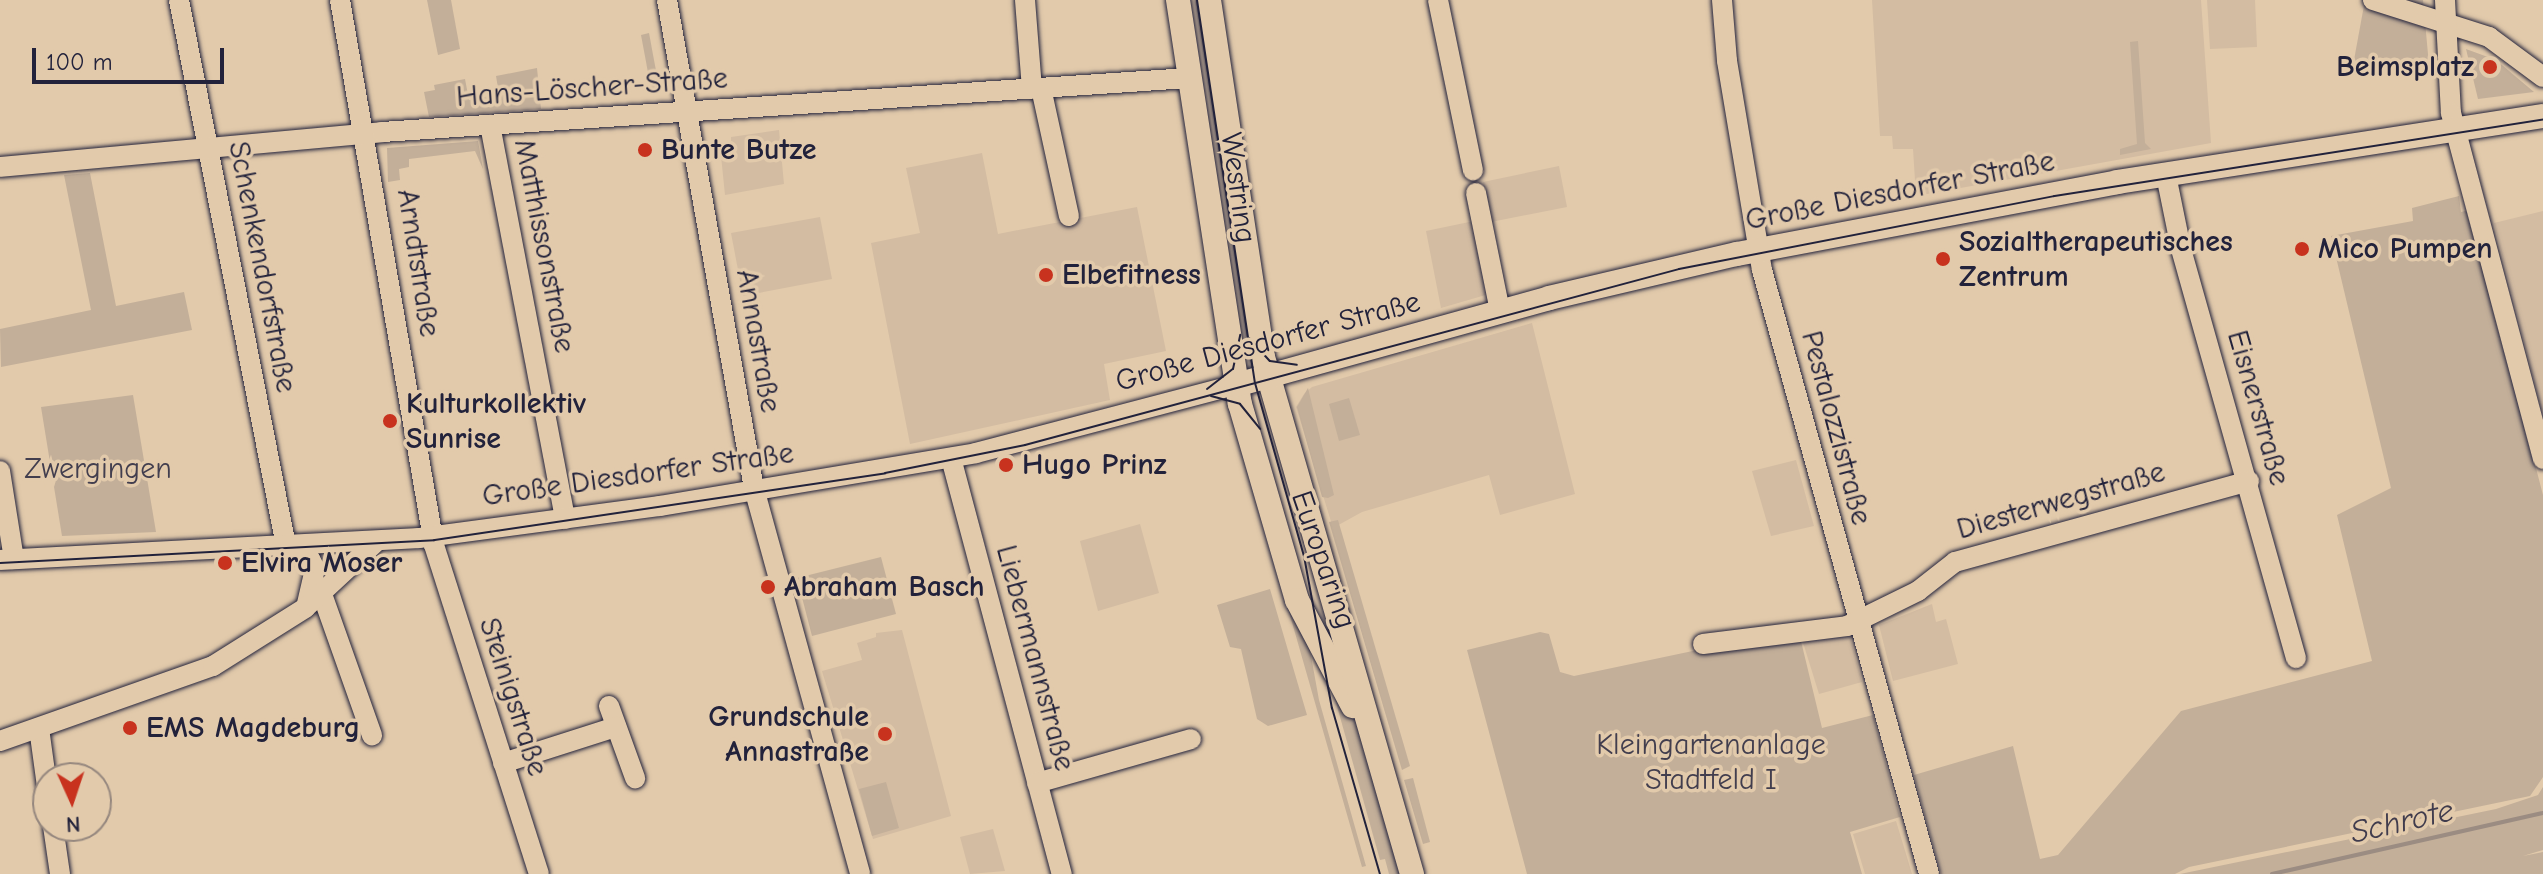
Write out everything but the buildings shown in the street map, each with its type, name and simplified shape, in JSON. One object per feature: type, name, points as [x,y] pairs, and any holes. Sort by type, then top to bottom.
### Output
[{"type":"main road","name":"Westring","points":[[1178,0],[1236,385]]},
{"type":"main road","name":"Westring","points":[[1209,0],[1269,376]]},
{"type":"main road","name":"Große Diesdorfer Straße","points":[[1236,385],[1500,311],[1759,250],[2166,175],[2543,116]]},
{"type":"main road","name":"Europaring","points":[[1269,376],[1412,874]]},
{"type":"main road","name":"Europaring","points":[[1236,385],[1297,600],[1375,747]]},
{"type":"street","name":"Schenkendorfstraße","points":[[179,0],[286,546]]},
{"type":"street","name":"Arndtstraße","points":[[340,0],[366,133],[432,537]]},
{"type":"street","name":"Annastraße","points":[[667,0],[755,492],[860,874]]},
{"type":"street","points":[[1025,0],[1036,88],[1069,216]]},
{"type":"street","points":[[1438,0],[1473,170]]},
{"type":"street","name":"Pestalozzistraße","points":[[1722,0],[1727,61],[1759,250],[1857,622],[1929,874]]},
{"type":"street","points":[[2373,0],[2447,22],[2505,47],[2543,77]]},
{"type":"street","points":[[2445,0],[2450,103],[2543,459]]},
{"type":"street","name":"Hans-Löscher-Straße","points":[[0,167],[366,133],[1189,78]]},
{"type":"street","name":"Matthissonstraße","points":[[490,125],[565,519]]},
{"type":"street","name":"Eisnerstraße","points":[[2166,175],[2181,249],[2249,481],[2296,658]]},
{"type":"street","points":[[1476,193],[1500,311]]},
{"type":"street","name":"Große Diesdorfer Straße","points":[[7,559],[377,541],[432,537],[565,519],[755,492],[951,458],[1236,385]]},
{"type":"street","name":"Liebermannstraße","points":[[951,458],[1062,874]]},
{"type":"street","points":[[0,471],[7,559]]},
{"type":"street","name":"Diesterwegstraße","points":[[1857,622],[1918,591],[1955,562],[2249,481]]},
{"type":"street","name":"Steinigstraße","points":[[432,537],[539,874]]},
{"type":"street","points":[[0,741],[213,666],[305,608],[322,594],[343,567],[377,541]]},
{"type":"street","points":[[286,546],[310,559],[315,569],[313,593],[305,608]]},
{"type":"street","points":[[322,594],[372,735]]},
{"type":"street","points":[[1703,644],[1857,622]]},
{"type":"street","points":[[609,706],[635,778]]},
{"type":"street","points":[[503,763],[616,727]]},
{"type":"street","points":[[39,728],[44,762]]},
{"type":"street","points":[[1037,783],[1191,739]]},
{"type":"street","points":[[55,842],[60,874]]},
{"type":"shaded area","points":[[1872,0],[2201,0],[2211,143],[1916,196],[1913,149],[1893,149],[1892,136],[1880,136]]},
{"type":"shaded area","points":[[2207,0],[2255,0],[2257,47],[2210,49]]},
{"type":"shaded area","points":[[779,130],[784,184],[725,195],[720,146],[731,145],[731,137]]},
{"type":"shaded area","points":[[982,153],[998,234],[1137,207],[1166,351],[1104,364],[1110,400],[910,444],[871,243],[920,233],[906,168]]},
{"type":"shaded area","points":[[1559,166],[1567,207],[1491,222],[1483,182]]},
{"type":"shaded area","points":[[2543,211],[2543,416],[2494,223]]},
{"type":"shaded area","points":[[820,217],[832,279],[743,296],[731,233]]},
{"type":"shaded area","points":[[1474,221],[1489,294],[1441,308],[1426,231]]},
{"type":"shaded area","points":[[1532,323],[1575,494],[1500,515],[1489,475],[1362,512],[1333,528],[1296,407],[1304,394],[1312,387]]},
{"type":"shaded area","points":[[1796,460],[1814,526],[1771,536],[1752,471]]},
{"type":"shaded area","points":[[1140,524],[1159,593],[1098,611],[1080,541]]},
{"type":"shaded area","points":[[1932,604],[1936,622],[1946,619],[1958,664],[1893,681],[1879,625]]},
{"type":"shaded area","name":"Grundschule Annastraße","points":[[902,630],[951,816],[873,839],[822,671],[862,660],[857,643],[876,637],[876,633]]},
{"type":"shaded area","points":[[1843,632],[1850,636],[1862,682],[1819,694],[1801,636]]},
{"type":"shaded area","points":[[1896,821],[1912,874],[1865,874],[1853,834]]},
{"type":"shaded area","points":[[993,829],[1005,871],[970,874],[960,837]]},
{"type":"green space","points":[[427,0],[451,0],[460,49],[438,55]]},
{"type":"green space","points":[[2365,0],[2423,0],[2429,65],[2369,69],[2354,60]]},
{"type":"green space","points":[[649,33],[659,87],[652,94],[641,35]]},
{"type":"green space","points":[[2138,41],[2145,143],[2151,149],[2120,155],[2120,149],[2137,144],[2130,42]]},
{"type":"green space","points":[[2466,49],[2496,60],[2534,92],[2478,99]]},
{"type":"green space","points":[[537,68],[541,109],[429,117],[424,92],[435,90],[434,85],[465,79],[469,100],[499,94],[496,76]]},
{"type":"green space","points":[[478,141],[483,169],[475,151],[409,159],[409,167],[399,169],[400,180],[388,182],[387,148]]},
{"type":"green space","points":[[90,173],[116,306],[184,292],[192,330],[1,367],[0,329],[91,310],[64,175]]},
{"type":"green space","points":[[2459,196],[2461,212],[2469,210],[2543,495],[2543,777],[2530,796],[2189,867],[2175,874],[1941,874],[1914,775],[2013,746],[2040,859],[2058,855],[2181,711],[2372,661],[2337,515],[2391,488],[2331,236],[2413,221],[2412,208]]},
{"type":"green space","points":[[1308,388],[1334,495],[1328,498],[1322,497],[1297,407]]},
{"type":"green space","name":"Zwergingen","points":[[133,395],[156,532],[62,536],[41,407]]},
{"type":"green space","points":[[1349,398],[1360,435],[1339,441],[1329,404]]},
{"type":"green space","points":[[1261,514],[1309,645],[1319,700],[1366,866],[1362,867]]},
{"type":"green space","points":[[1338,520],[1410,766],[1402,770],[1329,522]]},
{"type":"green space","points":[[881,557],[896,614],[812,636],[797,578]]},
{"type":"green space","points":[[1270,589],[1307,715],[1268,726],[1257,719],[1241,649],[1230,647],[1217,605]]},
{"type":"green space","name":"Kleingartenanlage Stadtfeld I","points":[[1540,632],[1549,634],[1560,672],[1574,676],[1707,648],[1800,637],[1822,728],[1873,715],[1900,817],[1850,832],[1862,874],[1527,874],[1467,650]]},
{"type":"green space","points":[[1330,681],[1356,720],[1404,874],[1389,874],[1385,859],[1380,860]]},
{"type":"green space","points":[[1413,778],[1430,842],[1423,844],[1404,780]]},
{"type":"green space","points":[[886,782],[899,828],[872,836],[859,789]]},
{"type":"green space","points":[[2543,787],[2543,850],[2523,856],[2543,852],[2543,874],[2180,874],[2496,809],[2538,795]]},
{"type":"waterway","name":"Schrote","points":[[2272,874],[2543,813]]},
{"type":"tram line","points":[[1197,0],[1255,383],[1304,556],[1332,708],[1380,874]]},
{"type":"tram line","points":[[0,563],[434,540],[885,473],[1025,445],[1679,269],[2054,196],[2543,119]]},
{"type":"tram line","points":[[1207,389],[1233,369],[1240,335]]},
{"type":"tram line","points":[[1249,338],[1270,361],[1297,365]]},
{"type":"tram line","points":[[1211,396],[1240,404],[1260,429]]},
{"type":"place","name":"Beimsplatz","points":[[2490,67]]},
{"type":"place","name":"Bunte Butze","points":[[645,150]]},
{"type":"place","name":"Mico Pumpen","points":[[2302,249]]},
{"type":"place","name":"Sozialtherapeutisches Zentrum","points":[[1943,259]]},
{"type":"place","name":"Elbefitness","points":[[1046,275]]},
{"type":"place","name":"Kulturkollektiv Sunrise","points":[[390,421]]},
{"type":"place","name":"Hugo Prinz","points":[[1006,465]]},
{"type":"place","name":"Elvira Moser","points":[[225,563]]},
{"type":"place","name":"Abraham Basch","points":[[768,587]]},
{"type":"place","name":"EMS Magdeburg","points":[[130,728]]},
{"type":"place","name":"Grundschule Annastraße","points":[[885,734]]}]
